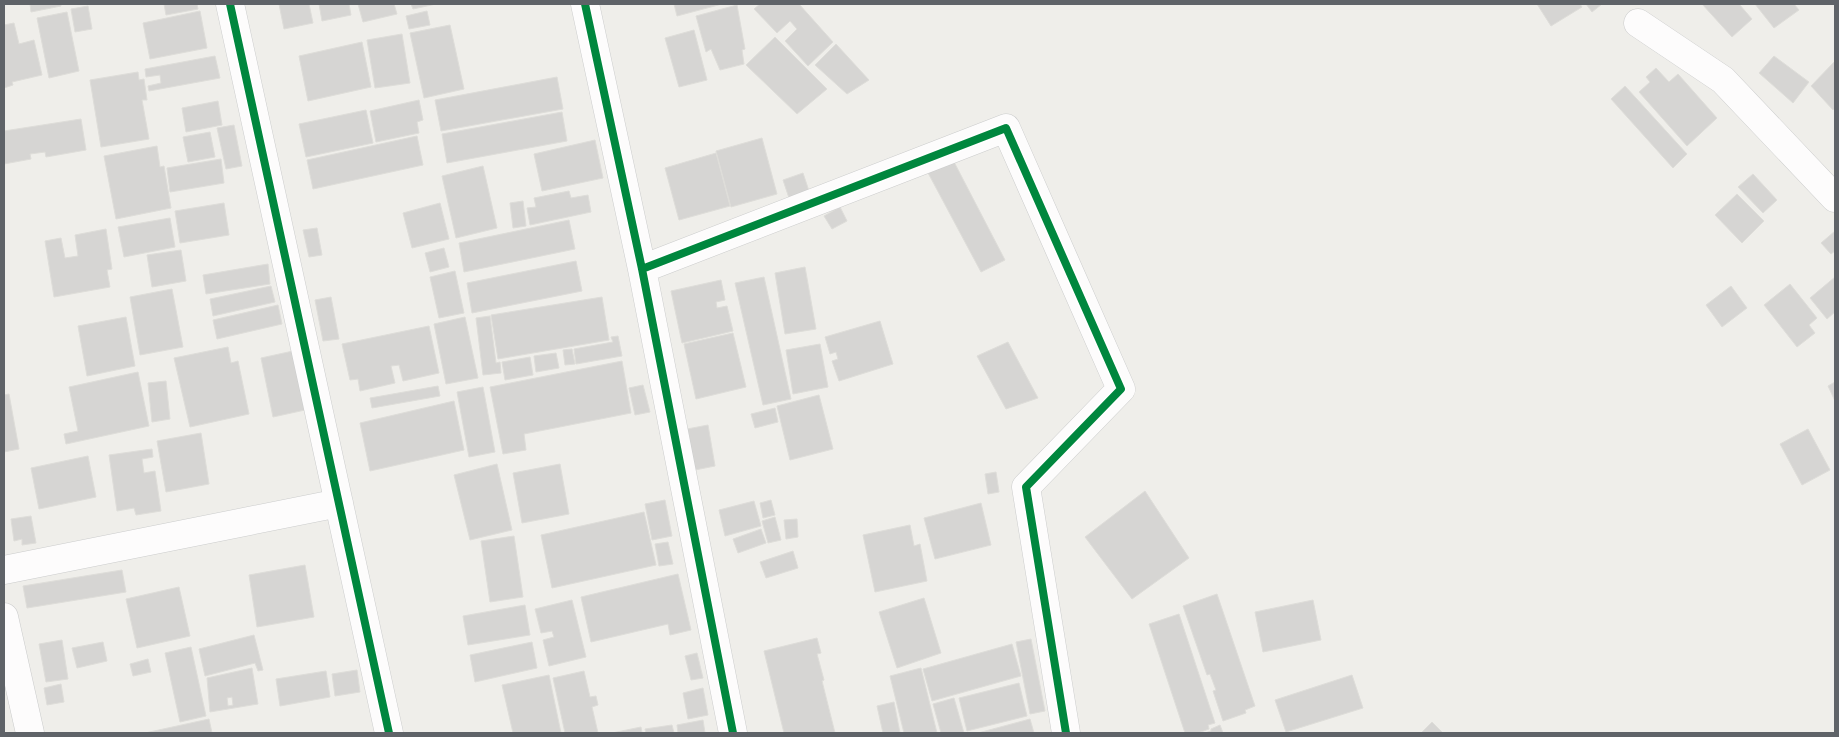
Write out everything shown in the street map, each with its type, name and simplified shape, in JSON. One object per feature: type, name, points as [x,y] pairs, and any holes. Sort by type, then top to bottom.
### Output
[{"type":"street","points":[[230,4],[389,733]]},
{"type":"street","points":[[585,4],[642,269],[733,733]]},
{"type":"street","points":[[1638,23],[1723,80],[1835,198]]},
{"type":"street","points":[[642,269],[1006,128],[1121,389],[1026,487],[1066,733]]},
{"type":"street","points":[[4,570],[339,503]]},
{"type":"street","points":[[4,617],[30,733]]},
{"type":"building","points":[[30,4],[61,4],[61,6],[31,12]]},
{"type":"building","points":[[164,4],[197,4],[198,9],[166,15]]},
{"type":"building","points":[[279,4],[309,4],[313,23],[284,29]]},
{"type":"building","points":[[319,4],[349,4],[351,15],[322,21]]},
{"type":"building","points":[[358,4],[394,4],[397,14],[363,22]]},
{"type":"building","points":[[411,4],[436,4],[413,9]]},
{"type":"building","points":[[674,4],[722,4],[677,16]]},
{"type":"building","points":[[760,4],[799,4],[833,42],[808,66],[785,41],[797,29],[790,21],[777,33],[754,9]]},
{"type":"building","points":[[1537,4],[1580,4],[1582,7],[1551,26]]},
{"type":"building","points":[[1586,4],[1602,4],[1592,12]]},
{"type":"building","points":[[1702,4],[1739,4],[1752,19],[1732,37]]},
{"type":"building","points":[[1755,4],[1794,4],[1799,10],[1774,28]]},
{"type":"building","points":[[737,5],[745,49],[742,50],[744,64],[720,70],[711,49],[706,52],[696,16]]},
{"type":"building","points":[[88,6],[92,29],[75,32],[71,9]]},
{"type":"building","points":[[200,11],[207,48],[150,59],[143,23]]},
{"type":"building","points":[[427,11],[430,25],[409,29],[406,16]]},
{"type":"building","points":[[67,12],[79,71],[49,78],[37,18]]},
{"type":"building","points":[[14,23],[19,44],[34,40],[42,75],[12,82],[13,85],[4,88],[4,25]]},
{"type":"building","points":[[450,25],[464,89],[424,98],[410,33]]},
{"type":"building","points":[[694,30],[707,80],[679,87],[665,38]]},
{"type":"building","points":[[402,34],[410,83],[375,88],[367,40]]},
{"type":"building","points":[[775,37],[827,89],[797,114],[746,65]]},
{"type":"building","points":[[362,42],[371,87],[308,101],[299,56]]},
{"type":"building","points":[[836,44],[869,80],[847,94],[815,65]]},
{"type":"building","points":[[215,56],[220,78],[149,91],[148,86],[161,83],[160,75],[146,77],[145,69]]},
{"type":"building","points":[[1774,56],[1809,82],[1793,103],[1759,73]]},
{"type":"building","points":[[1835,61],[1835,108],[1833,110],[1811,86]]},
{"type":"building","points":[[1656,68],[1669,82],[1678,74],[1717,118],[1687,146],[1639,92],[1650,82],[1646,77]]},
{"type":"building","points":[[138,72],[139,80],[144,79],[147,100],[142,100],[149,139],[101,147],[90,80]]},
{"type":"building","points":[[557,77],[563,109],[441,131],[435,100]]},
{"type":"building","points":[[1625,86],[1687,154],[1673,168],[1611,99]]},
{"type":"building","points":[[419,100],[423,120],[417,122],[419,133],[376,142],[370,111]]},
{"type":"building","points":[[218,101],[222,125],[186,132],[182,108]]},
{"type":"building","points":[[366,110],[373,143],[306,157],[299,124]]},
{"type":"building","points":[[562,112],[567,141],[447,163],[442,134]]},
{"type":"building","points":[[81,119],[86,150],[46,157],[45,152],[30,154],[31,159],[4,164],[4,131]]},
{"type":"building","points":[[234,125],[242,166],[226,169],[217,128]]},
{"type":"building","points":[[210,132],[215,157],[188,162],[183,137]]},
{"type":"building","points":[[417,136],[423,165],[313,189],[307,160]]},
{"type":"building","points":[[762,138],[777,194],[731,207],[716,151]]},
{"type":"building","points":[[595,140],[603,178],[542,191],[534,154]]},
{"type":"building","points":[[157,146],[160,167],[164,166],[171,208],[116,219],[104,156]]},
{"type":"building","points":[[716,153],[730,206],[679,220],[665,168]]},
{"type":"building","points":[[952,158],[1005,260],[981,272],[927,171]]},
{"type":"building","points":[[221,159],[224,183],[170,192],[167,168]]},
{"type":"building","points":[[483,166],[497,228],[456,238],[442,176]]},
{"type":"building","points":[[803,173],[811,197],[791,204],[783,180]]},
{"type":"building","points":[[1753,174],[1777,200],[1763,213],[1738,187]]},
{"type":"building","points":[[569,191],[571,198],[588,195],[591,212],[530,225],[527,208],[536,207],[534,198]]},
{"type":"building","points":[[1737,194],[1764,221],[1742,243],[1715,215]]},
{"type":"building","points":[[523,201],[526,226],[513,228],[510,203]]},
{"type":"building","points":[[224,203],[229,235],[180,243],[175,211]]},
{"type":"building","points":[[440,203],[449,239],[412,248],[403,213]]},
{"type":"building","points":[[840,207],[847,221],[832,229],[824,216]]},
{"type":"building","points":[[170,218],[175,247],[124,257],[118,227]]},
{"type":"building","points":[[569,220],[575,249],[464,272],[459,243]]},
{"type":"building","points":[[317,228],[322,255],[309,257],[303,230]]},
{"type":"building","points":[[106,229],[112,269],[107,270],[110,287],[54,297],[45,241],[61,238],[65,258],[78,256],[75,235]]},
{"type":"building","points":[[1835,231],[1835,251],[1831,254],[1821,243]]},
{"type":"building","points":[[444,248],[449,267],[430,272],[425,253]]},
{"type":"building","points":[[181,250],[186,281],[152,287],[147,255]]},
{"type":"building","points":[[576,261],[582,291],[472,313],[467,283]]},
{"type":"building","points":[[268,264],[270,284],[206,294],[203,275]]},
{"type":"building","points":[[805,267],[816,329],[785,334],[775,273]]},
{"type":"building","points":[[455,271],[464,313],[439,318],[430,277]]},
{"type":"building","points":[[764,277],[791,399],[763,405],[735,283]]},
{"type":"building","points":[[1835,277],[1835,312],[1827,319],[1810,298]]},
{"type":"building","points":[[721,280],[725,300],[716,302],[717,308],[727,306],[733,331],[682,343],[671,291]]},
{"type":"building","points":[[1790,284],[1817,318],[1809,325],[1815,333],[1797,347],[1764,305]]},
{"type":"building","points":[[271,286],[275,302],[213,316],[210,299]]},
{"type":"building","points":[[1731,286],[1747,308],[1722,327],[1706,305]]},
{"type":"building","points":[[172,289],[183,347],[140,355],[130,297]]},
{"type":"building","points":[[331,297],[339,339],[323,341],[315,300]]},
{"type":"building","points":[[602,297],[609,340],[498,359],[491,315]]},
{"type":"building","points":[[278,305],[282,324],[217,339],[213,320]]},
{"type":"building","points":[[490,316],[496,363],[500,362],[501,373],[483,375],[476,318]]},
{"type":"building","points":[[126,317],[135,366],[87,376],[78,326]]},
{"type":"building","points":[[465,317],[478,378],[446,384],[434,324]]},
{"type":"building","points":[[880,321],[893,364],[839,381],[832,361],[838,359],[836,352],[830,354],[825,337]]},
{"type":"building","points":[[429,326],[439,373],[403,381],[399,365],[391,366],[395,383],[360,391],[358,379],[350,380],[342,344]]},
{"type":"building","points":[[733,333],[746,387],[696,399],[684,344]]},
{"type":"building","points":[[618,336],[622,356],[576,364],[574,349],[613,342],[611,337]]},
{"type":"building","points":[[1008,342],[1038,398],[1006,409],[977,356]]},
{"type":"building","points":[[820,344],[828,387],[793,394],[786,350]]},
{"type":"building","points":[[228,347],[231,363],[238,361],[249,414],[190,427],[174,358]]},
{"type":"building","points":[[572,349],[575,364],[565,365],[563,350]]},
{"type":"building","points":[[293,351],[305,410],[273,417],[261,358]]},
{"type":"building","points":[[556,353],[559,368],[536,372],[534,356]]},
{"type":"building","points":[[530,357],[533,375],[505,380],[502,362]]},
{"type":"building","points":[[622,361],[631,413],[524,434],[526,450],[503,454],[490,387]]},
{"type":"building","points":[[138,372],[149,426],[66,444],[64,434],[78,431],[69,387]]},
{"type":"building","points":[[166,381],[170,419],[152,422],[148,383]]},
{"type":"building","points":[[1835,382],[1835,401],[1828,386]]},
{"type":"building","points":[[643,385],[650,412],[635,415],[629,388]]},
{"type":"building","points":[[438,386],[440,396],[372,408],[370,398]]},
{"type":"building","points":[[483,387],[495,452],[469,457],[457,392]]},
{"type":"building","points":[[9,394],[19,449],[4,452],[4,395]]},
{"type":"building","points":[[819,395],[833,449],[790,460],[777,406]]},
{"type":"building","points":[[454,401],[464,450],[370,471],[360,423]]},
{"type":"building","points":[[775,408],[778,422],[755,428],[751,414]]},
{"type":"building","points":[[708,425],[715,466],[690,471],[682,430]]},
{"type":"building","points":[[1808,429],[1830,470],[1802,485],[1780,444]]},
{"type":"building","points":[[201,433],[209,484],[166,492],[157,441]]},
{"type":"building","points":[[152,449],[153,457],[142,459],[144,473],[155,471],[161,511],[136,515],[134,508],[117,511],[109,455]]},
{"type":"building","points":[[88,456],[96,497],[39,509],[31,468]]},
{"type":"building","points":[[497,464],[512,530],[470,540],[454,475]]},
{"type":"building","points":[[560,464],[569,514],[522,523],[513,473]]},
{"type":"building","points":[[996,472],[999,492],[988,494],[985,474]]},
{"type":"building","points":[[1145,491],[1189,558],[1132,599],[1085,537]]},
{"type":"building","points":[[665,500],[672,536],[652,540],[645,504]]},
{"type":"building","points":[[771,500],[775,515],[763,518],[760,503]]},
{"type":"building","points":[[754,501],[761,526],[725,536],[719,510]]},
{"type":"building","points":[[981,503],[991,545],[935,559],[924,518]]},
{"type":"building","points":[[644,512],[656,565],[552,588],[541,535]]},
{"type":"building","points":[[31,516],[36,543],[22,545],[22,539],[14,541],[11,519]]},
{"type":"building","points":[[775,517],[781,540],[768,543],[762,521]]},
{"type":"building","points":[[797,519],[798,537],[786,539],[784,520]]},
{"type":"building","points":[[910,525],[914,546],[920,544],[927,581],[875,592],[863,535]]},
{"type":"building","points":[[761,529],[766,543],[738,553],[733,539]]},
{"type":"building","points":[[514,536],[523,597],[490,602],[481,541]]},
{"type":"building","points":[[668,542],[673,564],[659,566],[655,544]]},
{"type":"building","points":[[793,551],[798,568],[766,578],[760,562]]},
{"type":"building","points":[[305,565],[314,617],[257,627],[249,575]]},
{"type":"building","points":[[122,570],[126,592],[27,608],[23,586]]},
{"type":"building","points":[[678,574],[691,630],[670,635],[668,624],[591,642],[581,597]]},
{"type":"building","points":[[179,587],[190,636],[137,648],[126,599]]},
{"type":"building","points":[[1217,594],[1255,706],[1245,710],[1246,713],[1223,721],[1213,691],[1216,690],[1210,674],[1207,675],[1183,606]]},
{"type":"building","points":[[924,598],[941,653],[897,668],[879,612]]},
{"type":"building","points":[[572,600],[586,657],[549,666],[543,640],[554,637],[552,631],[541,633],[535,609]]},
{"type":"building","points":[[1313,600],[1321,640],[1263,652],[1255,612]]},
{"type":"building","points":[[525,605],[530,635],[468,645],[463,616]]},
{"type":"building","points":[[1179,614],[1215,723],[1208,725],[1209,729],[1198,733],[1185,733],[1149,624]]},
{"type":"building","points":[[254,635],[263,670],[258,671],[255,663],[205,676],[199,649]]},
{"type":"building","points":[[817,638],[821,653],[817,654],[824,680],[822,681],[835,733],[784,733],[764,651]]},
{"type":"building","points":[[1031,639],[1045,711],[1030,714],[1016,642]]},
{"type":"building","points":[[62,640],[68,679],[46,682],[39,644]]},
{"type":"building","points":[[103,642],[107,661],[77,668],[72,648]]},
{"type":"building","points":[[532,642],[537,668],[475,682],[470,655]]},
{"type":"building","points":[[1012,644],[1021,676],[932,701],[923,669]]},
{"type":"building","points":[[191,647],[206,716],[180,722],[165,653]]},
{"type":"building","points":[[697,653],[703,678],[691,680],[685,656]]},
{"type":"building","points":[[148,659],[151,672],[133,676],[130,664]]},
{"type":"building","points":[[252,668],[258,704],[210,712],[207,678]],"holes":[[[232,697],[233,705],[228,706],[227,698]]]},
{"type":"building","points":[[921,668],[937,733],[904,733],[890,676]]},
{"type":"building","points":[[357,670],[360,692],[335,696],[332,674]]},
{"type":"building","points":[[326,671],[330,697],[280,706],[276,679]]},
{"type":"building","points":[[584,671],[590,697],[596,696],[598,705],[592,707],[598,733],[565,733],[553,678]]},
{"type":"building","points":[[549,675],[561,733],[513,733],[502,685]]},
{"type":"building","points":[[1352,675],[1363,708],[1286,732],[1275,700]]},
{"type":"building","points":[[1019,683],[1027,716],[967,731],[959,698]]},
{"type":"building","points":[[61,684],[64,702],[47,705],[44,688]]},
{"type":"building","points":[[703,688],[708,715],[688,719],[683,693]]},
{"type":"building","points":[[954,698],[964,733],[941,733],[933,704]]},
{"type":"building","points":[[894,702],[900,733],[883,733],[877,706]]},
{"type":"building","points":[[209,719],[212,733],[145,733]]},
{"type":"building","points":[[1030,719],[1034,733],[978,733]]},
{"type":"building","points":[[703,720],[705,733],[678,733],[677,725]]},
{"type":"building","points":[[1432,722],[1443,733],[1421,733]]},
{"type":"building","points":[[672,725],[674,733],[646,733],[645,729]]},
{"type":"building","points":[[1220,725],[1223,733],[1205,733],[1211,731],[1211,729]]},
{"type":"building","points":[[641,727],[642,733],[612,733]]},
{"type":"cycle path","points":[[230,4],[389,733]]},
{"type":"cycle path","points":[[585,4],[642,269],[733,733]]},
{"type":"cycle path","points":[[642,269],[1006,128],[1121,389],[1026,487],[1066,733]]}]
